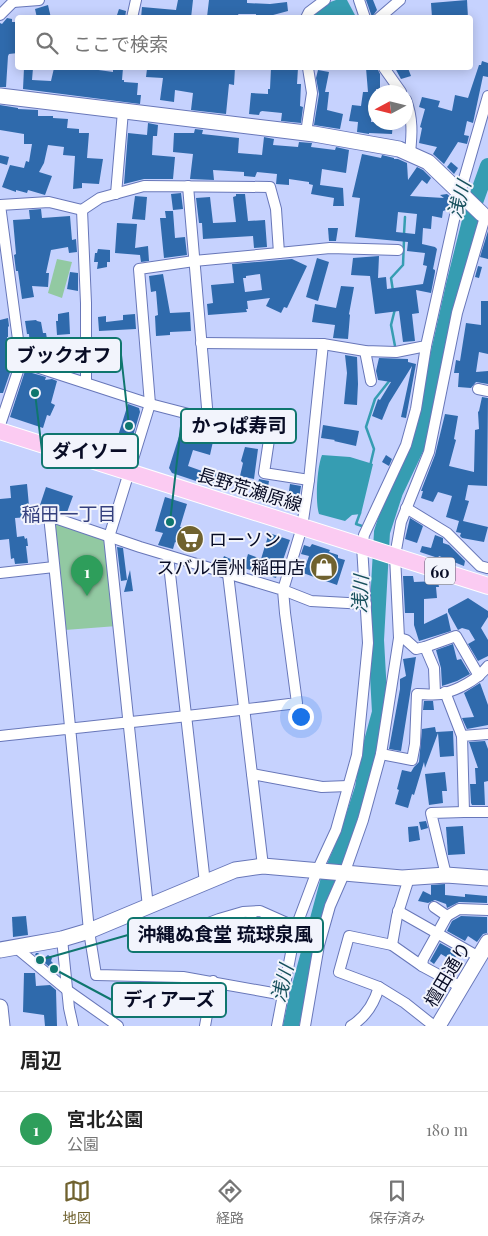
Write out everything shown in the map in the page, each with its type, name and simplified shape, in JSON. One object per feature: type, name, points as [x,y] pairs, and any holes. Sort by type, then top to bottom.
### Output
[{"type":"main road","name":"長野荒瀬原線","points":[[0,431],[485,585]]},
{"type":"street","points":[[0,15],[14,1],[39,0]]},
{"type":"street","points":[[133,15],[136,0]]},
{"type":"street","points":[[308,15],[325,0]]},
{"type":"street","points":[[358,0],[364,15]]},
{"type":"street","points":[[382,15],[400,0]]},
{"type":"street","points":[[306,133],[312,92],[308,70]]},
{"type":"street","points":[[385,70],[395,85]]},
{"type":"street","points":[[0,96],[306,133],[399,149],[428,162],[485,216],[457,313],[429,452],[401,522],[394,556],[399,638],[381,754],[363,820],[330,906],[319,945],[305,1026]]},
{"type":"street","points":[[277,1026],[296,927],[336,830],[357,755],[368,643],[364,535],[406,445],[416,409],[426,346],[488,96]]},
{"type":"street","points":[[116,194],[123,111]]},
{"type":"street","points":[[410,153],[412,130]]},
{"type":"street","points":[[0,425],[21,362],[0,205],[49,202],[82,210],[100,198],[144,186],[270,187],[276,209],[279,253]]},
{"type":"street","points":[[188,186],[208,419]]},
{"type":"street","points":[[82,210],[86,303],[86,383]]},
{"type":"street","points":[[148,907],[109,537],[150,404],[139,269],[194,261],[330,248],[398,250]]},
{"type":"street","points":[[201,343],[323,344],[365,351],[396,352],[426,346]]},
{"type":"street","points":[[0,736],[297,703],[283,590],[302,527],[310,480],[323,344]]},
{"type":"street","points":[[365,351],[371,381]]},
{"type":"street","points":[[21,362],[150,404],[208,419],[230,431],[270,433],[264,472],[310,480]]},
{"type":"street","points":[[406,508],[447,533],[480,566],[488,567],[485,585]]},
{"type":"street","points":[[284,995],[183,977],[96,975],[89,931],[49,516],[168,556],[283,590],[311,601],[366,604]]},
{"type":"street","points":[[168,556],[204,883]]},
{"type":"street","points":[[0,573],[54,566]]},
{"type":"street","points":[[228,574],[263,866]]},
{"type":"street","points":[[399,638],[406,640],[416,648],[425,647],[456,636],[479,676]]},
{"type":"street","points":[[425,647],[434,668],[440,693],[462,736],[464,812]]},
{"type":"street","points":[[381,754],[412,760],[415,744],[417,694],[440,693],[460,687],[479,676],[488,666]]},
{"type":"street","points":[[462,736],[488,734]]},
{"type":"street","points":[[252,774],[322,787],[348,786]]},
{"type":"street","points":[[446,875],[431,813],[488,812]]},
{"type":"street","points":[[0,950],[62,939],[89,931],[235,870],[263,866],[342,874],[409,878],[446,875],[488,878]]},
{"type":"street","points":[[392,945],[398,911],[409,878]]},
{"type":"street","points":[[434,906],[447,916]]},
{"type":"street","points":[[422,966],[423,958],[447,916],[459,909],[488,910]]},
{"type":"street","points":[[132,913],[144,937],[164,930],[187,931],[219,919],[260,911],[296,927]]},
{"type":"street","points":[[398,911],[479,957]]},
{"type":"street","points":[[248,943],[252,912]]},
{"type":"street","points":[[434,1026],[405,1003],[379,988],[339,972],[349,936],[392,945],[422,966],[462,987]]},
{"type":"street","points":[[62,939],[73,1026]]},
{"type":"street","name":"檀田通り","points":[[438,1026],[488,942]]},
{"type":"street","points":[[15,947],[67,990],[118,1026]]},
{"type":"street","points":[[205,1026],[212,981]]},
{"type":"street","points":[[351,1026],[357,1022],[374,1002],[379,988]]},
{"type":"street","points":[[0,1007],[2,1026]]},
{"type":"shaded area","points":[[336,0],[347,0],[355,15],[314,15],[322,5]]},
{"type":"shaded area","points":[[57,259],[72,262],[62,298],[48,293]]},
{"type":"shaded area","points":[[322,455],[350,457],[373,464],[361,514],[352,515],[345,521],[319,514],[317,484]]},
{"type":"shaded area","points":[[52,521],[106,540],[117,626],[65,630]]},
{"type":"building","points":[[178,0],[193,0],[191,15],[141,15],[142,7],[176,10]]},
{"type":"building","points":[[209,0],[247,0],[247,3],[270,4],[287,2],[288,11],[273,15],[207,15]]},
{"type":"building","points":[[366,0],[373,0],[377,10],[371,15]]},
{"type":"building","points":[[467,0],[468,15],[432,15],[431,3]]},
{"type":"building","points":[[48,5],[50,15],[36,15],[35,9]]},
{"type":"building","points":[[119,9],[126,11],[125,15],[117,15]]},
{"type":"building","points":[[7,18],[15,22],[15,53],[9,54],[8,56],[6,87],[0,87],[0,23],[2,24]]},
{"type":"building","points":[[482,61],[488,63],[488,77],[483,76],[473,123],[467,121],[464,135],[469,136],[467,144],[458,142],[444,164],[433,154],[437,147],[419,143],[422,128],[420,127],[425,109],[419,107],[422,97],[440,101],[438,107],[452,111],[455,95],[468,98]]},
{"type":"building","points":[[24,70],[33,70],[32,80],[51,81],[54,70],[98,70],[113,72],[113,70],[123,70],[122,80],[124,82],[138,83],[137,95],[141,95],[140,104],[23,89]]},
{"type":"building","points":[[147,70],[235,70],[234,85],[229,84],[226,114],[191,110],[193,93],[175,90],[174,102],[160,100],[163,78],[146,77]]},
{"type":"building","points":[[271,70],[298,70],[297,84],[301,84],[300,106],[303,107],[301,123],[281,121],[282,113],[262,111],[259,115],[249,114],[251,93],[268,94],[268,89],[270,89]]},
{"type":"building","points":[[318,70],[329,72],[325,92],[329,92],[327,110],[343,114],[340,129],[314,125],[319,94],[316,78]]},
{"type":"building","points":[[366,70],[378,70],[380,85],[368,85],[368,92]]},
{"type":"building","points":[[396,70],[409,70],[411,76],[401,79]]},
{"type":"building","points":[[363,92],[368,92],[368,130],[392,130],[392,134],[357,132],[358,122],[349,121],[352,105],[361,106]]},
{"type":"building","points":[[0,105],[18,109],[38,110],[38,116],[68,119],[67,128],[79,129],[79,133],[89,133],[87,158],[103,159],[99,184],[82,183],[82,188],[73,189],[75,156],[63,155],[64,147],[48,145],[44,163],[39,172],[52,176],[45,195],[28,190],[27,193],[16,190],[16,192],[2,187],[10,165],[24,168],[26,161],[29,162],[32,144],[24,144],[24,134],[0,130]]},
{"type":"building","points":[[148,123],[158,125],[157,136],[153,136],[152,155],[175,157],[173,179],[144,179],[124,184],[128,133],[147,135]]},
{"type":"building","points":[[195,129],[203,130],[202,134],[239,138],[238,153],[262,155],[264,137],[274,139],[273,145],[298,147],[299,142],[312,143],[311,147],[335,150],[336,147],[349,150],[346,173],[322,169],[320,185],[343,188],[344,206],[333,206],[334,198],[311,194],[313,185],[309,184],[309,182],[289,179],[289,185],[276,184],[277,174],[257,172],[255,177],[244,176],[244,172],[213,170],[214,180],[190,179],[193,154],[173,152],[174,133],[194,133]]},
{"type":"building","points":[[362,154],[381,158],[382,155],[407,163],[408,180],[417,167],[423,170],[431,178],[427,184],[422,180],[410,196],[444,198],[440,195],[447,194],[452,198],[449,209],[443,211],[442,218],[432,216],[431,229],[423,228],[422,244],[437,249],[431,293],[416,290],[419,313],[412,314],[415,341],[403,342],[399,311],[375,314],[370,276],[351,275],[353,258],[379,256],[378,278],[386,277],[387,289],[423,284],[427,266],[423,265],[425,253],[407,251],[408,242],[355,237],[360,198],[352,197]],"holes":[[[398,212],[417,214],[415,234],[396,232]]]},
{"type":"building","points":[[0,155],[9,157],[7,165],[0,163]]},
{"type":"building","points":[[451,162],[458,168],[454,174],[447,167]]},
{"type":"building","points":[[181,193],[183,209],[173,210],[171,194]]},
{"type":"building","points":[[236,194],[245,194],[248,221],[265,220],[267,247],[254,248],[253,236],[203,239],[202,223],[199,223],[196,198],[210,197],[213,223],[236,222],[233,197]]},
{"type":"building","points":[[135,196],[147,197],[145,220],[132,219]]},
{"type":"building","points":[[41,209],[42,218],[70,216],[72,240],[76,239],[77,252],[69,253],[68,247],[51,250],[46,273],[49,273],[48,287],[32,286],[34,297],[22,299],[14,255],[16,254],[13,220],[30,219],[29,210]]},
{"type":"building","points":[[165,211],[173,211],[175,238],[185,237],[187,255],[164,258],[160,218],[166,218]]},
{"type":"building","points":[[117,223],[137,224],[135,248],[148,246],[149,261],[141,262],[140,255],[115,253]]},
{"type":"building","points":[[328,228],[338,228],[336,241],[329,241]]},
{"type":"building","points":[[488,231],[488,259],[480,257]]},
{"type":"building","points":[[98,249],[110,250],[110,262],[107,262],[107,267],[97,269],[98,262],[94,262],[95,253],[97,253]]},
{"type":"building","points":[[317,258],[329,262],[318,301],[306,297]]},
{"type":"building","points":[[292,259],[307,266],[287,308],[284,307],[281,313],[266,306],[270,298],[247,301],[247,312],[208,315],[207,304],[213,303],[211,285],[234,283],[232,264]],"holes":[[[260,274],[262,290],[245,292],[243,278]]]},
{"type":"building","points":[[478,266],[482,267],[479,278],[475,277]]},
{"type":"building","points":[[70,272],[78,273],[78,291],[67,289]]},
{"type":"building","points":[[163,274],[170,313],[190,312],[191,331],[170,332],[170,335],[156,336],[155,316],[158,315],[156,291],[151,292],[149,276]]},
{"type":"building","points":[[341,286],[354,287],[349,314],[348,339],[333,338],[335,325],[312,322],[315,304],[336,308]]},
{"type":"building","points":[[481,301],[488,301],[488,354],[479,352],[476,372],[488,371],[488,384],[476,382],[471,388],[458,387],[459,373],[454,373],[456,360],[460,361],[466,323],[481,325]]},
{"type":"building","points":[[69,312],[70,334],[57,335],[56,321],[58,321],[58,314]]},
{"type":"building","points":[[135,314],[136,329],[99,331],[98,317],[106,316],[106,322],[123,320],[123,315]]},
{"type":"building","points":[[8,318],[7,337],[10,359],[14,359],[14,361],[3,393],[0,393],[0,320]]},
{"type":"building","points":[[36,320],[41,322],[43,333],[46,333],[48,345],[30,348],[29,334],[27,334],[25,321]]},
{"type":"building","points":[[345,355],[357,357],[357,405],[344,404],[347,373]]},
{"type":"building","points":[[379,358],[408,359],[408,362],[416,364],[406,418],[401,417],[412,366],[389,403],[382,420],[372,416],[378,399],[380,400],[391,382],[378,380],[376,371]]},
{"type":"building","points":[[25,371],[46,377],[45,380],[52,379],[57,381],[51,403],[55,405],[50,416],[47,415],[43,428],[10,417]]},
{"type":"building","points":[[482,397],[488,398],[487,486],[468,485],[465,500],[469,501],[463,521],[488,527],[484,542],[462,538],[460,536],[461,533],[456,532],[459,521],[446,517],[452,496],[438,492],[433,502],[421,498],[423,491],[421,491],[435,455],[445,414],[458,416],[454,439],[456,440],[449,466],[474,472],[475,430],[479,429],[478,412]]},
{"type":"building","points":[[128,404],[139,408],[140,412],[131,443],[127,446],[118,444],[119,439],[117,439]]},
{"type":"building","points":[[323,425],[359,431],[356,446],[321,438]]},
{"type":"building","points":[[181,430],[200,437],[202,433],[214,437],[210,455],[193,450],[188,466],[202,471],[203,468],[213,471],[218,475],[214,487],[172,473],[169,468]]},
{"type":"building","points":[[245,447],[258,449],[254,479],[240,476],[243,463],[241,461]]},
{"type":"building","points":[[386,455],[392,459],[389,466],[382,462]]},
{"type":"building","points":[[259,479],[269,481],[266,499],[255,496]]},
{"type":"building","points":[[27,484],[30,517],[15,518],[17,537],[24,536],[25,539],[27,538],[28,563],[15,564],[14,558],[11,559],[9,539],[0,540],[0,499],[11,498],[10,486]]},
{"type":"building","points":[[290,484],[301,486],[299,499],[288,498]]},
{"type":"building","points":[[46,487],[73,496],[66,515],[51,509],[39,508]]},
{"type":"building","points":[[165,497],[187,504],[180,527],[200,533],[195,550],[175,542],[173,549],[158,545],[163,533],[155,531]]},
{"type":"building","points":[[410,518],[423,526],[417,543],[405,539]]},
{"type":"building","points":[[269,533],[290,540],[283,560],[281,560],[276,578],[244,568],[248,554],[261,559]]},
{"type":"building","points":[[435,535],[443,538],[443,543],[449,545],[465,561],[464,566],[439,556],[438,558],[420,552],[422,546],[431,548]]},
{"type":"building","name":"スバル信州 稲田店","points":[[312,544],[330,550],[329,552],[338,555],[338,558],[345,560],[337,585],[303,573],[309,556],[301,554],[304,545],[310,547]]},
{"type":"building","points":[[117,547],[123,548],[127,580],[121,581]]},
{"type":"building","points":[[224,556],[235,561],[233,568],[221,564]]},
{"type":"building","points":[[130,570],[133,591],[124,592]]},
{"type":"building","points":[[403,576],[413,576],[414,582],[438,581],[439,587],[436,587],[437,598],[424,599],[424,624],[447,613],[451,631],[419,641],[414,625],[414,613],[405,613]]},
{"type":"building","points":[[468,598],[488,611],[488,617],[481,628],[488,640],[488,656],[478,661],[468,644],[475,640],[469,630],[462,628],[458,630],[448,612],[448,609]]},
{"type":"building","points":[[453,644],[457,660],[461,659],[470,674],[442,686],[441,668],[436,650]]},
{"type":"building","points":[[416,657],[401,751],[389,749],[400,689],[400,679],[406,676],[403,659]]},
{"type":"building","points":[[480,683],[488,705],[488,725],[467,729],[462,718],[474,717],[464,693]]},
{"type":"building","points":[[424,701],[433,701],[434,710],[423,710]]},
{"type":"building","points":[[435,727],[436,732],[453,731],[454,756],[440,757],[438,733],[425,768],[424,762],[408,808],[395,804],[402,770],[411,772],[419,762],[422,729]]},
{"type":"building","points":[[485,741],[488,749],[488,781],[484,782],[485,805],[472,805],[470,784],[476,784],[475,768],[478,768],[469,742]]},
{"type":"building","points":[[445,772],[447,791],[442,791],[443,803],[429,805],[425,774]]},
{"type":"building","points":[[426,821],[428,828],[421,830],[419,822]]},
{"type":"building","points":[[418,826],[420,840],[409,842],[408,827]]},
{"type":"building","points":[[463,826],[465,854],[448,855],[446,827]]},
{"type":"building","points":[[445,884],[445,895],[465,897],[465,894],[487,896],[487,903],[459,902],[447,908],[446,904],[435,900],[428,903],[418,901],[423,891],[431,895],[431,885]]},
{"type":"building","points":[[26,916],[28,935],[13,937],[12,917]]},
{"type":"building","points":[[461,916],[487,917],[487,933],[483,934],[477,942],[468,936],[465,941],[447,931],[452,921]]},
{"type":"building","points":[[440,943],[458,953],[453,961],[441,954],[434,964],[430,961]]},
{"type":"building","points":[[36,953],[44,958],[48,955],[52,958],[51,961],[58,968],[57,973],[35,955]]},
{"type":"building","points":[[24,973],[35,973],[36,986],[50,985],[56,990],[57,1026],[45,1026],[44,1015],[23,1012]]},
{"type":"waterway","name":"浅川","points":[[291,1026],[328,882],[347,837],[363,788],[368,756],[380,712],[376,640],[382,532],[395,492],[422,435],[454,285],[474,205],[488,166]]},
{"type":"waterway","points":[[404,234],[405,217]]},
{"type":"waterway","points":[[393,291],[391,278],[403,265],[404,240]]},
{"type":"waterway","points":[[395,309],[391,325],[395,346]]},
{"type":"waterway","points":[[370,466],[374,449],[366,427],[375,399],[390,380]]},
{"type":"waterway","points":[[360,513],[356,524],[362,526]]},
{"type":"waterway","name":"浅川","points":[[378,531],[382,532]]},
{"type":"place","name":"ダイソー","points":[[35,393]]},
{"type":"place","name":"ブックオフ","points":[[129,426]]},
{"type":"place","name":"かっぱ寿司","points":[[170,522]]},
{"type":"place","name":"ローソン","points":[[190,539]]},
{"type":"place","name":"スバル信州 稲田店","points":[[324,567]]},
{"type":"place","name":"宮北公園","points":[[87,596]]},
{"type":"place","name":"沖縄ぬ食堂 琉球泉風","points":[[40,960]]},
{"type":"place","name":"ディアーズ","points":[[54,969]]},
{"type":"district","name":"稲田一丁目","points":[[69,513]]}]
